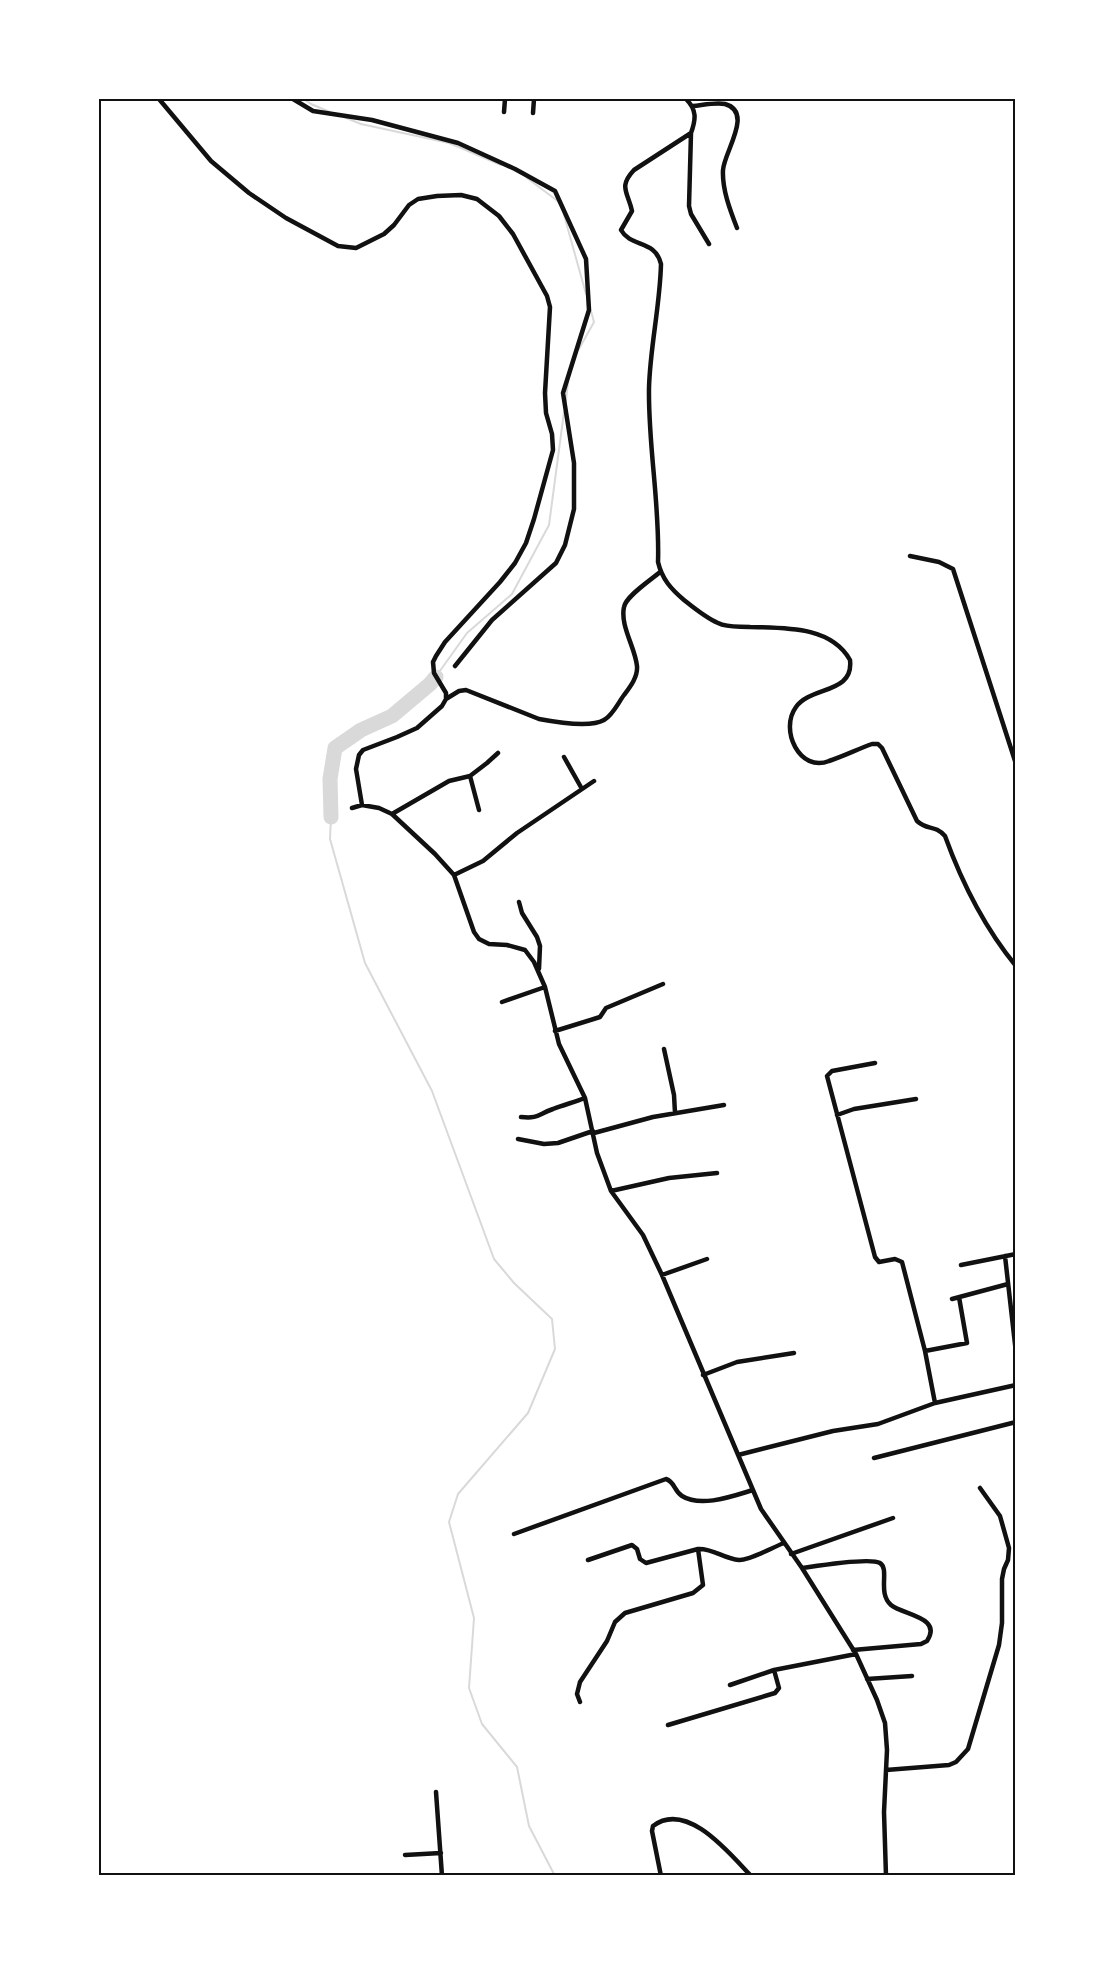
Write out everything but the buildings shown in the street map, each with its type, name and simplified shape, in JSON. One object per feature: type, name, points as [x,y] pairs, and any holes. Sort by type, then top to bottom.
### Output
[{"type":"street","points":[[159,99],[211,161],[249,193],[286,218],[338,246],[356,248],[384,234],[409,205],[418,199],[461,195],[477,199],[499,216],[513,234],[547,296],[550,307],[545,393],[553,450],[526,543],[515,563],[445,642],[433,662],[434,673],[446,696]]},
{"type":"street","points":[[293,99],[313,111],[372,120],[458,143],[525,174],[555,191],[586,259],[589,310],[563,393],[574,463],[574,509],[565,545],[556,563],[492,620],[455,666]]},
{"type":"street","points":[[504,112],[505,99]]},
{"type":"street","points":[[533,113],[534,99]]},
{"type":"street","points":[[686,99],[693,106],[695,118],[691,133],[689,206],[691,214],[709,244]]},
{"type":"street","points":[[693,106],[724,104],[732,107],[737,113],[738,127],[725,160],[723,179],[737,228]]},
{"type":"street","points":[[691,133],[634,170],[627,178],[625,189],[632,211],[621,230],[626,236],[654,250],[661,264],[649,387],[660,572],[666,583],[679,596],[718,624],[819,634],[837,643],[850,660],[847,677],[843,683],[807,698],[796,706],[791,722],[793,745],[807,759],[822,764],[872,744],[878,744],[917,821],[925,827],[939,829],[945,836],[970,897],[1005,953],[1016,966]]},
{"type":"street","points":[[910,556],[939,562],[953,568],[1016,764]]},
{"type":"street","points":[[362,806],[356,770],[358,755],[363,750],[417,728],[437,712],[446,696],[459,691],[465,690],[552,721],[593,724],[603,721],[610,715],[631,685],[637,669],[625,623],[624,608],[630,597],[660,572]]},
{"type":"street","points":[[392,814],[449,782],[470,776],[498,753]]},
{"type":"street","points":[[564,757],[582,789]]},
{"type":"street","points":[[470,776],[479,810]]},
{"type":"street","points":[[454,875],[483,861],[517,833],[594,781]]},
{"type":"street","points":[[352,808],[362,806],[379,808],[392,814],[454,875],[474,932],[479,939],[489,944],[507,945],[525,950],[534,962],[545,987],[555,1031],[565,1059],[585,1098],[597,1153],[611,1191],[643,1235],[662,1275],[765,1516],[802,1568],[855,1652],[877,1700],[885,1723],[887,1750],[884,1812],[886,1876]]},
{"type":"street","points":[[519,902],[522,913],[540,946],[538,971]]},
{"type":"street","points":[[555,1031],[600,1017],[606,1008],[663,984]]},
{"type":"street","points":[[502,1002],[545,987]]},
{"type":"street","points":[[664,1048],[674,1095],[675,1113]]},
{"type":"street","points":[[875,1063],[832,1071],[829,1073],[828,1080],[875,1257],[879,1262],[895,1259],[902,1262],[925,1351],[935,1403]]},
{"type":"street","points":[[521,1117],[541,1116],[550,1109],[585,1098]]},
{"type":"street","points":[[837,1115],[854,1109],[916,1099]]},
{"type":"street","points":[[518,1139],[544,1144],[558,1143],[675,1113],[724,1105]]},
{"type":"street","points":[[611,1191],[669,1178],[717,1173]]},
{"type":"street","points":[[960,1265],[1016,1254]]},
{"type":"street","points":[[1005,1256],[1016,1353]]},
{"type":"street","points":[[662,1275],[707,1259]]},
{"type":"street","points":[[952,1299],[1008,1284]]},
{"type":"street","points":[[925,1351],[967,1343],[959,1297]]},
{"type":"street","points":[[703,1375],[737,1362],[794,1353]]},
{"type":"street","points":[[738,1455],[833,1431],[878,1424],[935,1403],[1016,1385]]},
{"type":"street","points":[[874,1458],[1016,1422]]},
{"type":"street","points":[[514,1534],[666,1479],[673,1483],[680,1495],[702,1501],[727,1498],[753,1490]]},
{"type":"street","points":[[886,1770],[949,1765],[956,1762],[968,1749],[999,1646],[1002,1623],[1002,1580],[1009,1548],[1000,1516],[980,1488]]},
{"type":"street","points":[[791,1554],[893,1518]]},
{"type":"street","points":[[588,1560],[632,1545],[637,1549],[640,1559],[646,1563],[698,1549],[706,1549],[744,1560],[784,1543]]},
{"type":"street","points":[[580,1702],[577,1694],[580,1682],[607,1641],[619,1617],[625,1613],[700,1589],[703,1585],[698,1549]]},
{"type":"street","points":[[730,1685],[774,1670],[855,1652],[921,1644],[927,1641],[931,1631],[929,1625],[923,1619],[892,1606],[886,1599],[883,1564],[859,1562],[802,1568]]},
{"type":"street","points":[[668,1725],[775,1693],[779,1688],[774,1670]]},
{"type":"street","points":[[867,1679],[912,1676]]},
{"type":"street","points":[[436,1792],[442,1876]]},
{"type":"street","points":[[661,1876],[653,1826],[661,1821],[681,1819],[694,1823],[725,1849],[751,1876]]},
{"type":"street","points":[[405,1856],[441,1853]]},
{"type":"waterway","points":[[304,99],[330,112]]},
{"type":"waterway","points":[[344,117],[361,124],[449,143],[501,165]]},
{"type":"waterway","points":[[527,178],[559,202]]},
{"type":"waterway","points":[[564,215],[586,294]]},
{"type":"waterway","points":[[579,349],[594,322],[591,311]]},
{"type":"waterway","points":[[566,401],[568,382]]},
{"type":"waterway","points":[[437,675],[467,633],[512,594],[549,525],[564,412]]},
{"type":"waterway","points":[[331,817],[330,779],[335,748],[361,730],[392,716],[436,677]]},
{"type":"waterway","points":[[331,817],[330,839],[365,963],[432,1091],[494,1259],[514,1283],[552,1319],[555,1349],[528,1413],[458,1494],[449,1522],[474,1618],[469,1688],[482,1724],[517,1767],[529,1826],[555,1876]]}]
